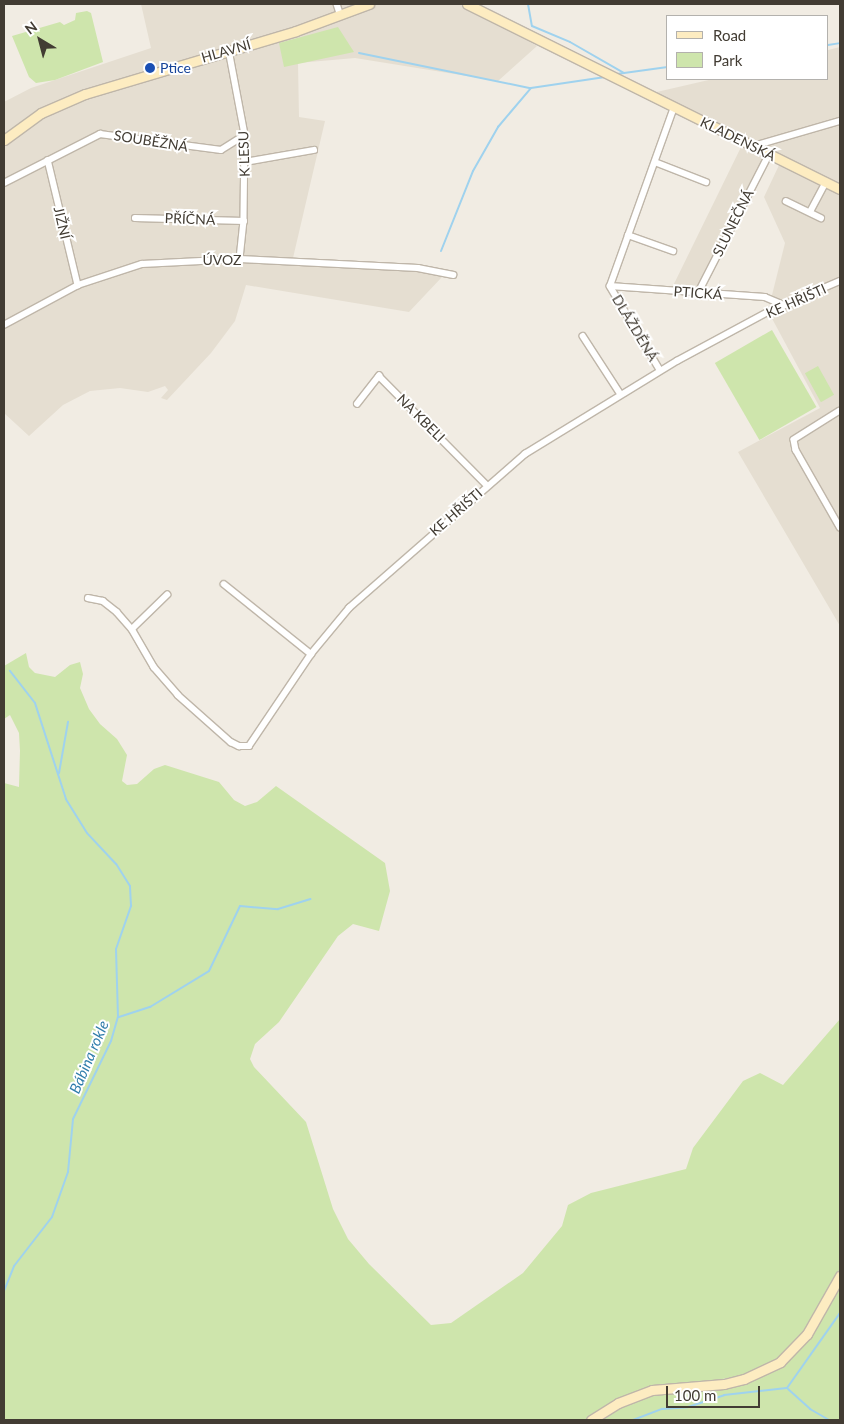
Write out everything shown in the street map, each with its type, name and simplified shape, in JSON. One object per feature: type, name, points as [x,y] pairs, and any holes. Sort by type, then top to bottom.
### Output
[{"type":"main road","name":"HLAVNÍ","points":[[4,140],[41,113],[80,96],[296,31],[340,13],[369,4]]},
{"type":"main road","name":"KLADENSKÁ","points":[[467,4],[840,189]]},
{"type":"main road","points":[[591,1420],[618,1403],[652,1390],[724,1384],[744,1379],[780,1362],[808,1334],[840,1276]]},
{"type":"street","points":[[337,4],[340,13]]},
{"type":"street","name":"K LESU","points":[[229,50],[245,135],[244,221],[240,259]]},
{"type":"street","points":[[610,286],[674,107]]},
{"type":"street","points":[[752,146],[840,121]]},
{"type":"street","name":"SOUBĚŽNÁ","points":[[4,183],[100,134],[221,150],[245,135]]},
{"type":"street","points":[[245,162],[314,150]]},
{"type":"street","name":"SLUNEČNÁ","points":[[698,293],[769,154]]},
{"type":"street","name":"JIŽNÍ","points":[[48,160],[78,285]]},
{"type":"street","points":[[655,162],[706,182]]},
{"type":"street","points":[[810,212],[826,182]]},
{"type":"street","points":[[786,201],[821,218]]},
{"type":"street","name":"PŘÍČNÁ","points":[[135,218],[244,221]]},
{"type":"street","points":[[628,235],[672,251]]},
{"type":"street","name":"ÚVOZ","points":[[4,325],[78,285],[142,264],[240,259],[418,268],[453,275]]},
{"type":"street","name":"KE HŘIŠTI","points":[[88,598],[110,606],[132,629],[166,683],[239,746],[248,746],[254,741],[311,654],[372,585],[487,485],[555,433],[620,393],[784,304],[840,281]]},
{"type":"street","name":"PTICKÁ","points":[[610,286],[765,298],[784,304]]},
{"type":"street","name":"DLÁŽDĚNÁ","points":[[610,286],[660,370]]},
{"type":"street","points":[[583,336],[620,393]]},
{"type":"street","name":"NA KBELI","points":[[357,404],[379,376],[487,485]]},
{"type":"street","points":[[840,411],[796,437],[796,450],[838,518],[840,526]]},
{"type":"street","points":[[224,584],[311,654]]},
{"type":"street","points":[[132,629],[167,595]]},
{"type":"shaded area","points":[[141,4],[463,4],[537,46],[498,81],[355,58],[298,63],[299,117],[325,121],[293,258],[418,268],[442,277],[409,312],[246,285],[235,321],[211,353],[167,400],[161,398],[168,390],[165,386],[148,392],[120,388],[90,391],[63,405],[29,436],[4,413],[4,102],[31,88],[151,48]]},
{"type":"shaded area","points":[[840,47],[840,626],[738,452],[820,408],[768,311],[785,243],[764,197],[781,161],[767,154],[696,292],[671,290],[743,143],[648,94],[709,80],[829,80],[829,50]]},
{"type":"green space","points":[[87,11],[91,13],[103,62],[55,80],[36,83],[29,77],[12,36],[60,22],[64,25],[75,20],[76,13]]},
{"type":"green space","points":[[338,27],[354,52],[284,67],[279,43]]},
{"type":"green space","points":[[772,330],[816,407],[759,440],[715,363]]},
{"type":"green space","points":[[818,366],[834,395],[821,402],[805,373]]},
{"type":"green space","points":[[26,653],[29,667],[35,673],[55,677],[70,665],[80,662],[83,674],[80,688],[89,709],[100,724],[117,739],[127,755],[122,781],[127,785],[137,784],[154,769],[165,765],[219,782],[234,800],[245,806],[257,802],[276,786],[385,863],[390,891],[379,931],[353,924],[338,936],[279,1022],[255,1044],[250,1059],[254,1067],[306,1122],[333,1209],[348,1239],[369,1264],[431,1325],[451,1323],[523,1273],[562,1226],[568,1205],[591,1193],[686,1169],[693,1148],[743,1081],[760,1073],[783,1085],[840,1019],[840,1268],[804,1332],[778,1359],[743,1375],[702,1383],[651,1386],[616,1399],[585,1420],[4,1420],[4,783],[19,787],[20,751],[19,733],[10,715],[4,719],[4,666]]},
{"type":"green space","points":[[840,1284],[840,1420],[597,1420],[619,1406],[653,1393],[703,1390],[782,1365],[810,1336]]},
{"type":"waterway","points":[[528,4],[532,26],[570,42],[624,73],[666,67]]},
{"type":"waterway","points":[[829,45],[840,43]]},
{"type":"waterway","points":[[359,53],[530,88]]},
{"type":"waterway","points":[[617,74],[624,73]]},
{"type":"waterway","points":[[441,251],[473,171],[498,127],[531,88],[605,77]]},
{"type":"waterway","name":"Bábina rokle","points":[[4,1291],[14,1266],[52,1217],[68,1172],[73,1119],[111,1041],[118,1017],[116,949],[131,906],[130,886],[116,864],[87,833],[66,799],[35,703],[10,671]]},
{"type":"waterway","points":[[59,773],[68,722]]},
{"type":"waterway","points":[[119,1017],[150,1007],[209,971],[240,906],[278,909],[310,899]]},
{"type":"waterway","points":[[633,1420],[662,1409],[688,1407],[724,1395],[787,1388],[840,1313]]},
{"type":"waterway","points":[[788,1389],[810,1409],[829,1420]]},
{"type":"place","name":"Ptice","points":[[150,68]]}]
